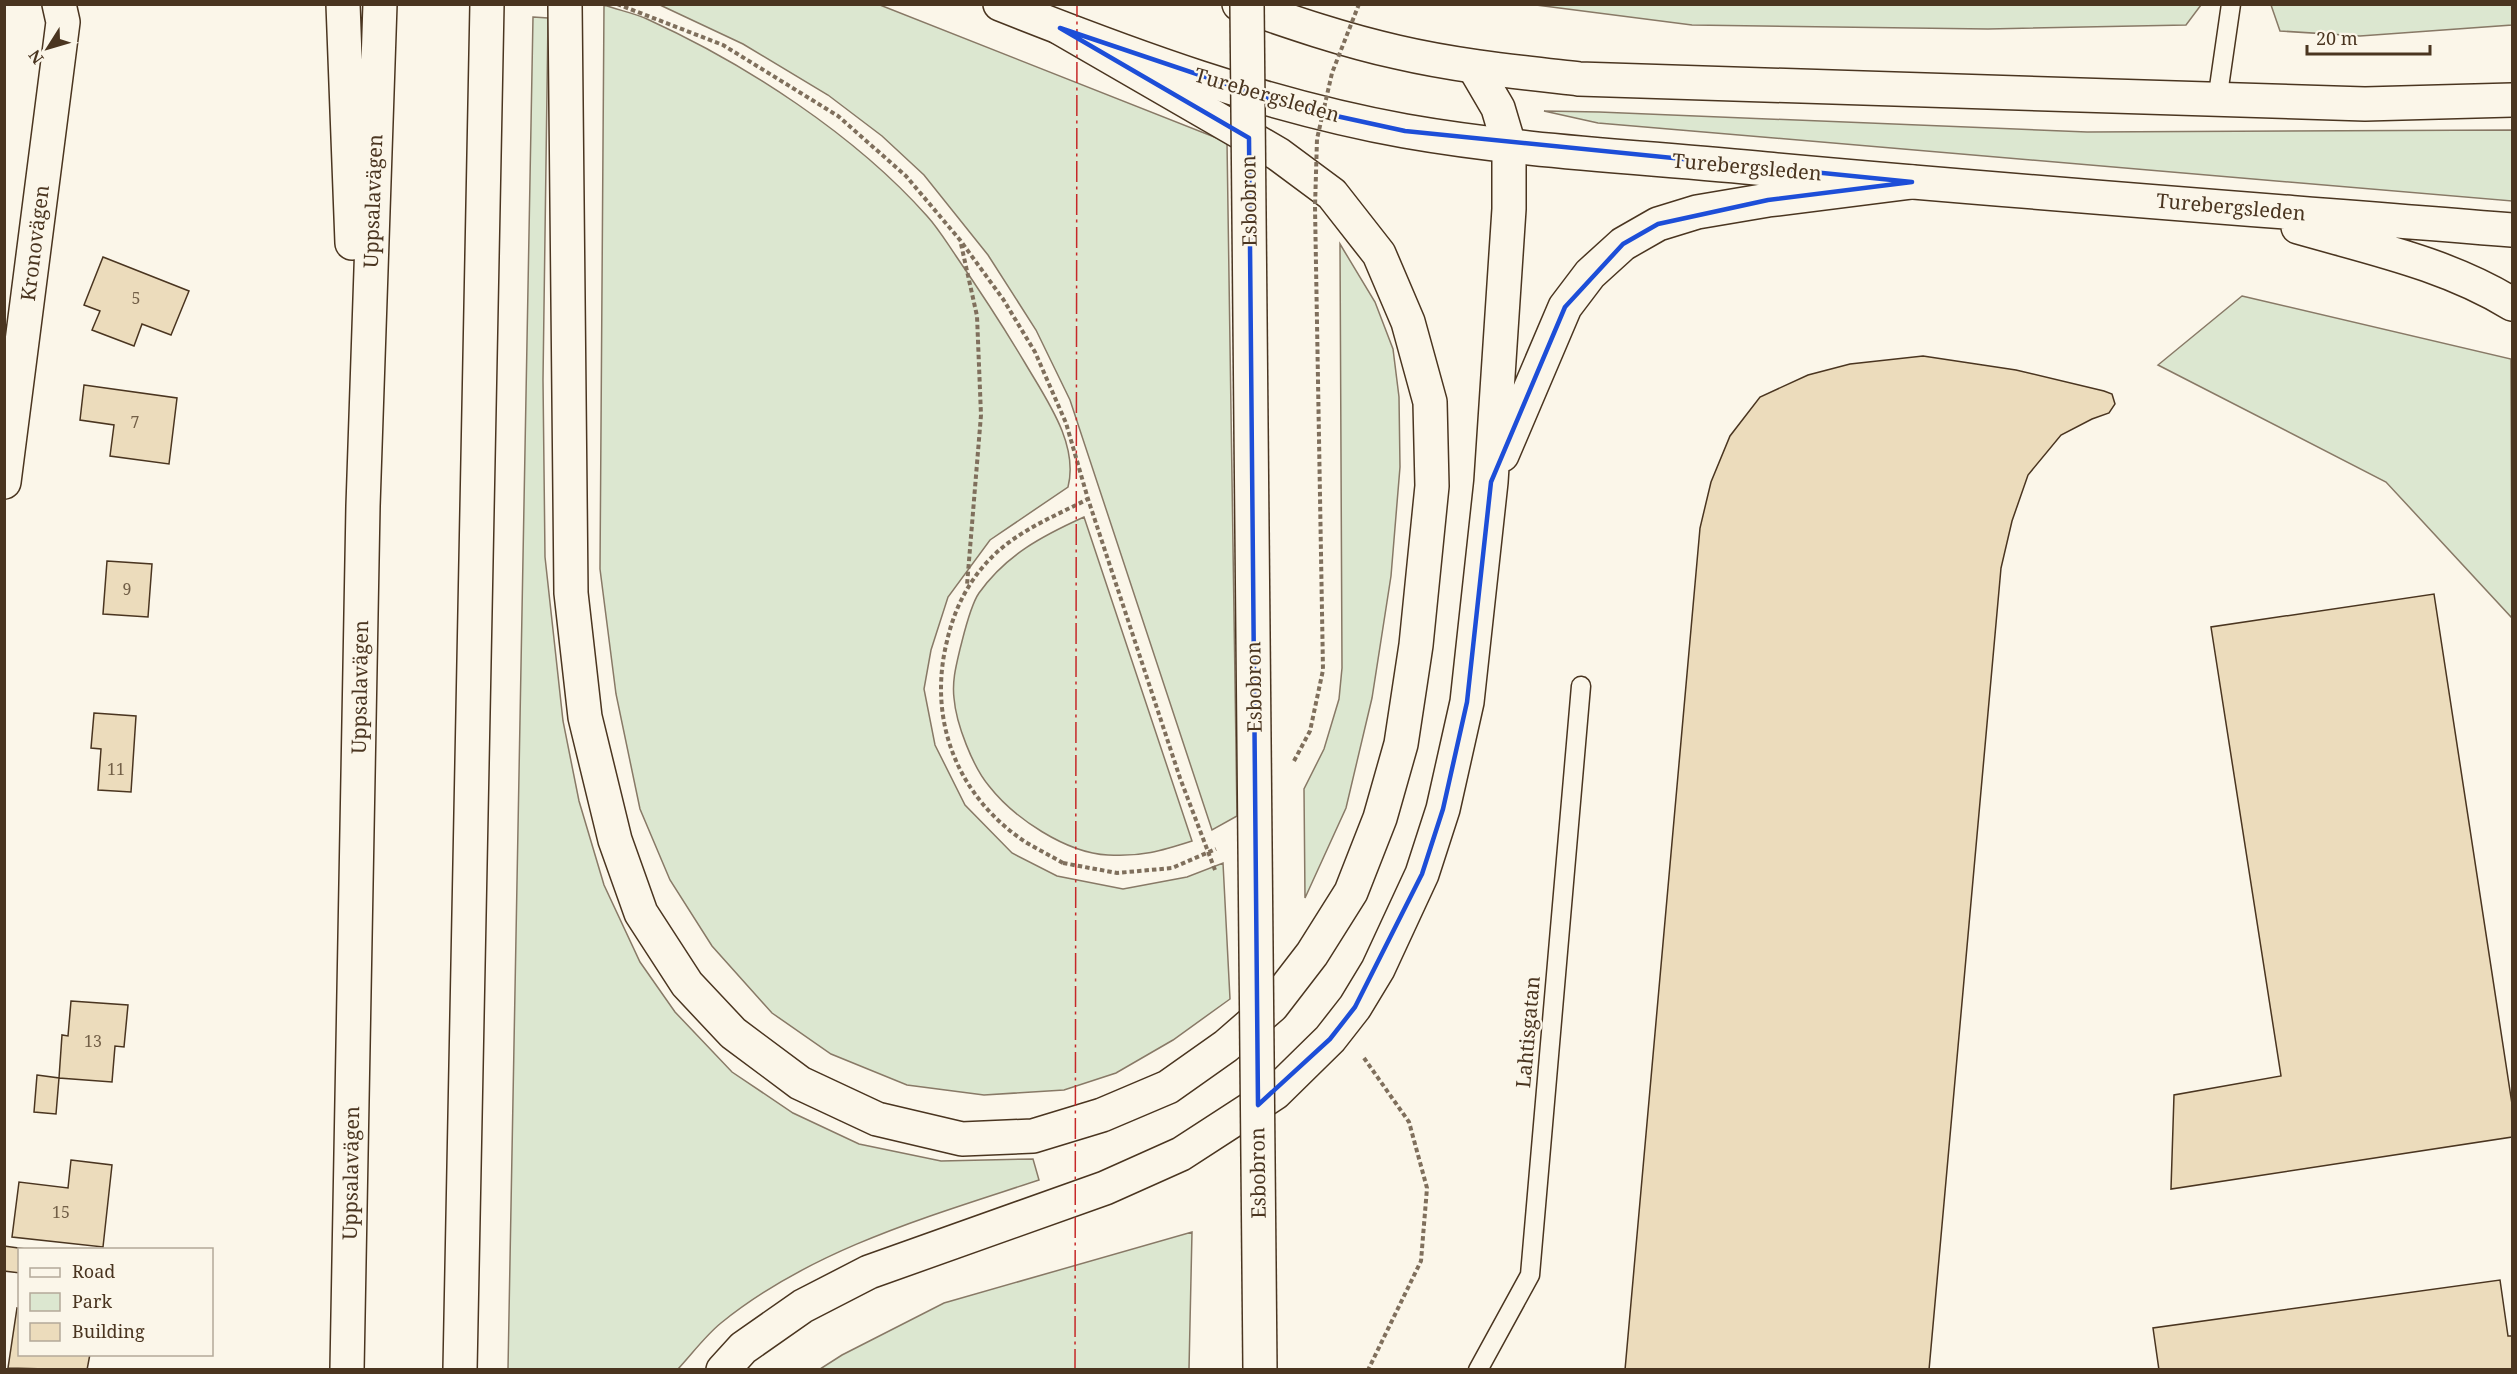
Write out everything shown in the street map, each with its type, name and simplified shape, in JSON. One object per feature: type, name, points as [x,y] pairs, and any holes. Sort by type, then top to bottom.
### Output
[{"type":"main road","name":"Kronovägen","points":[[4,482],[63,22],[59,4]]},
{"type":"main road","points":[[342,4],[363,506]]},
{"type":"main road","name":"Uppsalavägen","points":[[347,1370],[363,506],[380,4]]},
{"type":"main road","points":[[460,1370],[487,4]]},
{"type":"main road","name":"Turebergsleden","points":[[1000,4],[1176,69],[1295,107],[1405,131],[1509,145],[1912,182],[2512,230]]},
{"type":"main road","points":[[1239,4],[1309,28],[1397,52],[1474,67],[1579,79],[2217,101],[2365,104],[2512,100]]},
{"type":"main road","name":"Esbobron","points":[[1247,4],[1260,1370]]},
{"type":"main road","points":[[565,10],[571,593],[585,717],[615,840],[640,913],[687,984],[733,1033],[800,1083],[877,1119],[962,1138],[1033,1136],[1102,1116],[1168,1088],[1226,1046],[1272,1006],[1312,954],[1351,892],[1380,818],[1401,744],[1416,645],[1432,486],[1431,402],[1408,322],[1379,254],[1332,194],[1278,154],[1060,28]]},
{"type":"main road","points":[[723,1370],[743,1348],[803,1306],[869,1272],[1105,1188],[1181,1154],[1275,1093],[1330,1039],[1355,1007],[1388,949],[1422,874],[1443,809],[1467,702],[1491,482],[1509,209],[1509,145],[1498,108],[1474,67]]},
{"type":"main road","points":[[2365,104],[2512,77]]},
{"type":"main road","points":[[1491,482],[1565,307],[1590,274],[1623,244],[1658,224],[1697,212],[1768,200],[1912,182]]},
{"type":"main road","points":[[2230,207],[2419,261],[2464,278],[2512,304]]},
{"type":"lane","points":[[2217,101],[2231,4]]},
{"type":"lane","name":"Lahtisgatan","points":[[1478,1370],[1530,1275],[1581,686]]},
{"type":"path","points":[[617,4],[723,45],[838,116],[906,176],[960,240],[1004,299],[1035,352],[1066,423],[1088,499],[1180,778],[1219,881]]},
{"type":"path","points":[[960,240],[976,316],[981,415],[967,587]]},
{"type":"path","points":[[1063,863],[1026,843],[993,815],[966,781],[947,741],[939,701],[941,663],[951,625],[967,587],[991,557],[1021,533],[1088,499]]},
{"type":"path","points":[[1363,1057],[1409,1122],[1427,1188],[1421,1262],[1368,1370]]},
{"type":"highlighted area","points":[[1060,28],[1295,107],[1405,131],[1912,182],[1768,200],[1658,224],[1623,244],[1565,307],[1491,482],[1467,702],[1443,809],[1422,874],[1355,1007],[1330,1039],[1258,1105],[1249,138]]},
{"type":"green space","points":[[2201,4],[2186,25],[1988,29],[1692,25],[1536,5]]},
{"type":"green space","points":[[604,5],[647,19],[722,57],[797,104],[867,157],[931,221],[946,241],[983,295],[1051,407],[1065,438],[1069,455],[1068,487],[990,540],[948,597],[931,650],[924,689],[935,745],[965,805],[1012,853],[1057,876],[1123,889],[1187,877],[1223,863],[1230,999],[1173,1040],[1116,1073],[1064,1090],[984,1095],[907,1085],[831,1054],[772,1013],[712,946],[670,880],[640,809],[616,694],[600,569]]},
{"type":"green space","points":[[660,5],[880,5],[1227,142],[1237,816],[1212,830],[1070,400],[1036,330],[988,255],[924,175],[882,136],[828,95],[743,44]]},
{"type":"green space","points":[[2271,5],[2512,5],[2512,25],[2360,36],[2280,31]]},
{"type":"green space","points":[[533,17],[548,18],[543,380],[545,557],[563,721],[579,801],[604,885],[640,962],[675,1012],[732,1072],[793,1113],[859,1144],[941,1161],[1033,1159],[1039,1180],[873,1237],[794,1274],[756,1297],[721,1323],[678,1369],[508,1369]]},
{"type":"green space","points":[[1544,111],[2087,132],[2512,130],[2512,201],[1598,123]]},
{"type":"green space","points":[[1340,244],[1375,302],[1393,349],[1399,397],[1400,467],[1391,576],[1372,698],[1346,808],[1305,898],[1304,789],[1324,749],[1339,699],[1342,668]]},
{"type":"green space","points":[[2242,296],[2511,359],[2512,618],[2386,482],[2158,365]]},
{"type":"green space","points":[[1084,517],[1192,841],[1170,848],[1131,855],[1092,853],[1058,841],[1042,832],[1012,810],[983,778],[966,745],[958,720],[954,698],[956,667],[968,620],[979,593],[1013,557],[1039,539]]},
{"type":"green space","points":[[1192,1232],[1189,1369],[820,1369],[842,1355],[944,1303]]},
{"type":"building","points":[[103,257],[189,291],[171,335],[142,324],[134,346],[92,330],[100,311],[84,305]]},
{"type":"building","points":[[1923,356],[2016,370],[2104,391],[2112,394],[2115,404],[2109,413],[2061,435],[2028,475],[2012,521],[2001,568],[1929,1370],[1625,1370],[1700,528],[1711,482],[1730,436],[1760,397],[1808,375],[1850,364]]},
{"type":"building","points":[[84,385],[177,398],[169,464],[110,456],[114,425],[80,420]]},
{"type":"building","points":[[107,561],[152,564],[148,617],[103,614]]},
{"type":"building","points":[[2434,594],[2512,1104],[2512,1137],[2171,1189],[2174,1095],[2281,1076],[2211,627]]},
{"type":"building","points":[[94,713],[136,716],[131,792],[98,790],[101,749],[91,748]]},
{"type":"building","points":[[71,1001],[128,1005],[124,1047],[115,1046],[112,1082],[59,1078],[62,1035],[68,1036]]},
{"type":"building","points":[[37,1075],[59,1078],[56,1114],[34,1112]]},
{"type":"building","points":[[71,1160],[112,1165],[103,1247],[12,1237],[19,1182],[68,1188]]},
{"type":"building","points":[[4,1246],[18,1248],[18,1273],[4,1271]]},
{"type":"building","points":[[2500,1280],[2508,1336],[2512,1336],[2512,1370],[2159,1370],[2153,1328]]},
{"type":"building","points":[[17,1308],[18,1356],[90,1356],[87,1370],[8,1368]]},
{"type":"power","points":[[1075,1370],[1077,4]]}]
